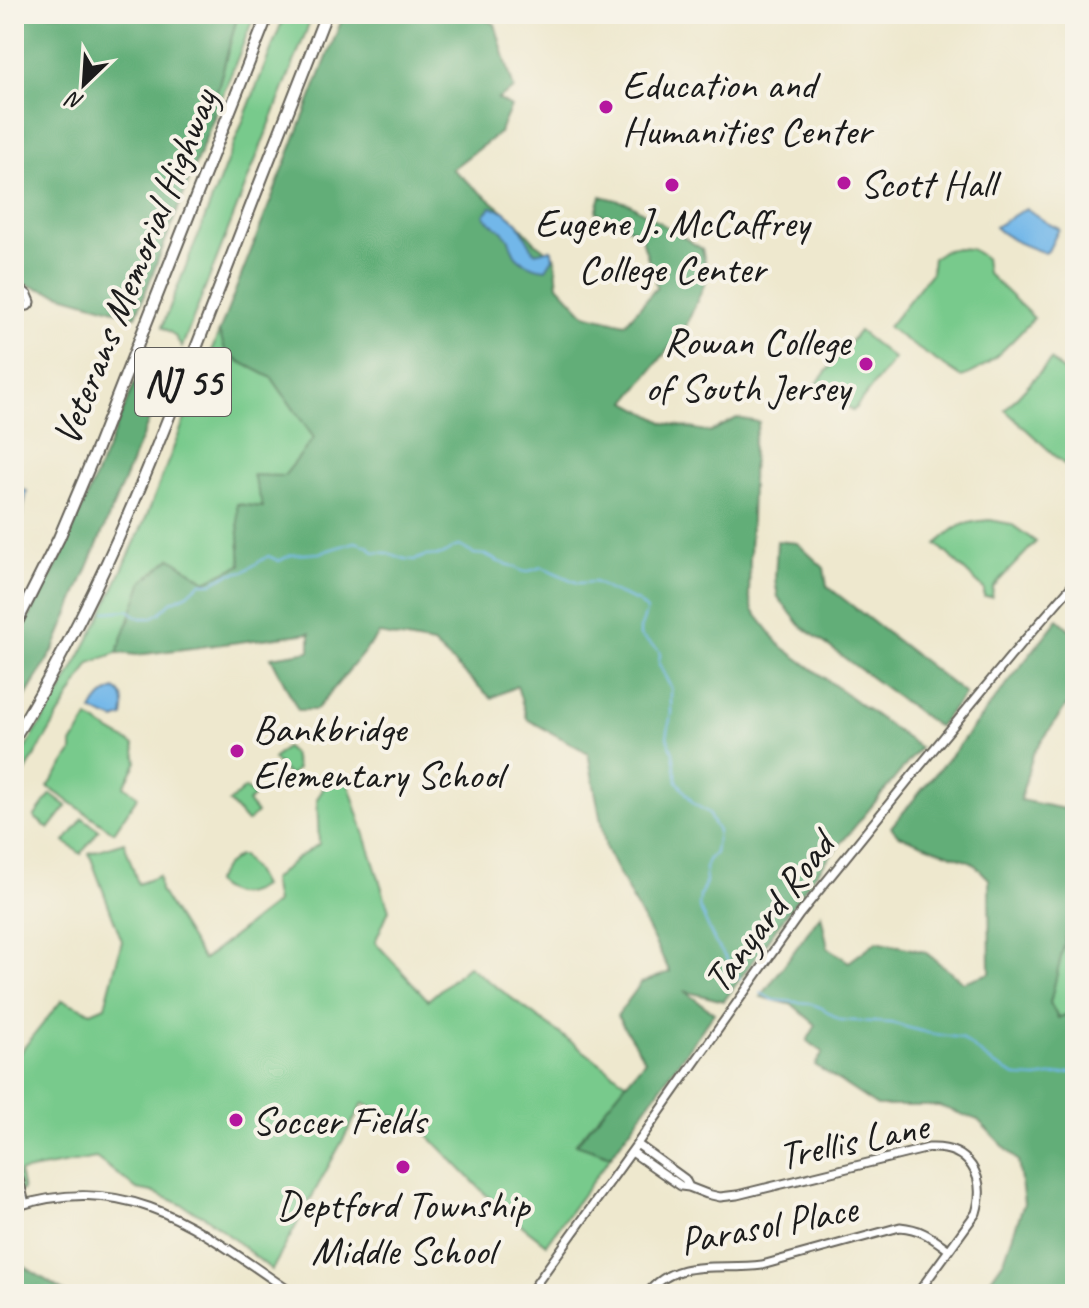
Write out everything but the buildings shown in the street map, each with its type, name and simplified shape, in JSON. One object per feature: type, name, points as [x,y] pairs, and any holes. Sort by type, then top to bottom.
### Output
[{"type":"highway","name":"Veterans Memorial Highway","points":[[14,628],[59,538],[97,448],[268,14]]},
{"type":"highway","name":"NJ 55","points":[[14,738],[80,621],[147,475],[326,14]]},
{"type":"street","points":[[14,283],[28,295],[31,302],[28,306],[14,305]]},
{"type":"street","name":"Tanyard Road","points":[[529,1294],[799,915],[1075,582]]},
{"type":"street","name":"Trellis Lane","points":[[635,1148],[681,1186],[720,1197],[929,1148],[942,1147],[962,1156],[975,1169],[980,1186],[976,1213],[917,1294]]},
{"type":"street","points":[[14,1158],[25,1204]]},
{"type":"street","points":[[14,1207],[60,1198],[95,1196],[161,1210],[200,1230],[294,1294]]},
{"type":"street","name":"Parasol Place","points":[[647,1294],[657,1282],[673,1272],[762,1265],[900,1227],[927,1233],[949,1250]]},
{"type":"green space","points":[[14,14],[238,14],[212,110],[214,117],[136,316],[16,282]]},
{"type":"green space","points":[[238,14],[255,14],[214,117],[212,110]]},
{"type":"green space","points":[[285,14],[313,14],[182,347],[174,335],[162,327]]},
{"type":"green space","points":[[344,14],[473,14],[495,24],[514,89],[498,99],[511,107],[499,133],[452,169],[555,257],[558,285],[585,314],[625,324],[657,287],[640,233],[596,212],[601,196],[628,203],[702,249],[708,276],[686,326],[627,402],[665,423],[710,432],[737,418],[759,422],[753,444],[749,595],[753,610],[781,646],[920,748],[813,877],[724,1001],[684,991],[714,1013],[611,1156],[576,1144],[645,1060],[617,1016],[641,983],[670,972],[606,849],[588,753],[527,719],[517,686],[491,698],[433,644],[379,634],[316,710],[298,710],[271,657],[310,651],[310,633],[137,655],[117,653],[143,581],[171,558],[206,581],[241,565],[237,504],[263,507],[253,475],[284,476],[314,438],[272,378],[227,355],[219,332]]},
{"type":"green space","points":[[971,249],[985,258],[987,273],[1034,318],[991,361],[961,377],[888,327],[931,273],[933,258],[943,251]]},
{"type":"green space","points":[[859,331],[894,359],[853,411],[817,383]]},
{"type":"green space","points":[[219,332],[228,355],[272,378],[314,438],[264,507],[237,505],[241,565],[206,581],[144,581],[117,653],[90,663],[14,791],[14,766],[62,690],[100,618],[145,520]]},
{"type":"green space","points":[[176,355],[54,649],[14,716],[14,645],[62,556],[146,356]]},
{"type":"green space","points":[[1051,360],[1075,382],[1075,474],[1005,410]]},
{"type":"green space","points":[[990,520],[1011,524],[1036,542],[993,587],[992,597],[984,597],[984,589],[937,544],[960,526]]},
{"type":"green space","points":[[777,541],[797,543],[824,568],[827,586],[965,694],[938,727],[800,625],[778,597],[775,580]]},
{"type":"green space","points":[[1058,619],[1075,634],[1075,707],[1066,706],[1033,754],[1020,800],[1075,811],[1075,899],[1050,1003],[1058,1018],[1075,1011],[1075,1294],[980,1294],[1004,1260],[1024,1203],[1018,1161],[978,1120],[939,1106],[877,1106],[815,1065],[823,1052],[807,1041],[816,1025],[793,1005],[761,997],[821,914],[828,948],[849,962],[877,941],[925,952],[963,982],[990,973],[989,879],[972,862],[898,835],[891,827]]},
{"type":"green space","points":[[88,718],[134,745],[137,762],[124,786],[138,796],[114,832],[48,787],[72,752],[72,744]]},
{"type":"green space","points":[[286,747],[293,755],[297,769],[289,776],[273,759]]},
{"type":"green space","name":"Soccer Fields","points":[[346,776],[389,910],[375,942],[428,1000],[468,966],[627,1083],[576,1143],[611,1156],[546,1244],[498,1207],[420,1127],[363,1103],[272,1270],[206,1217],[152,1192],[137,1189],[96,1158],[19,1172],[23,1190],[14,1193],[14,1060],[62,1000],[91,1012],[105,1006],[122,941],[89,853],[124,842],[138,884],[159,876],[160,891],[203,960],[276,903],[272,880],[319,844],[317,799],[329,779]]},
{"type":"green space","points":[[245,788],[254,796],[248,802],[257,813],[247,822],[229,802]]},
{"type":"green space","points":[[51,794],[67,806],[49,829],[34,817]]},
{"type":"green space","points":[[83,818],[99,830],[81,854],[65,842]]},
{"type":"green space","points":[[242,856],[254,871],[262,886],[249,893],[231,893],[214,883],[225,866]]},
{"type":"green space","points":[[1074,900],[1075,1011],[1058,1018],[1050,1003]]},
{"type":"green space","points":[[14,1260],[68,1294],[14,1294]]},
{"type":"water","points":[[491,207],[504,211],[518,223],[534,252],[552,250],[553,258],[546,269],[530,265],[516,256],[508,238],[484,215]]},
{"type":"water","points":[[1026,208],[1059,229],[1045,253],[1012,239],[995,227]]},
{"type":"water","points":[[14,487],[27,491],[14,540]]},
{"type":"water","points":[[115,689],[123,697],[123,717],[115,720],[92,711],[101,697]]},
{"type":"waterway","points":[[105,612],[128,610],[140,618],[151,618],[200,583],[211,583],[229,574],[245,571],[268,556],[279,561],[291,555],[319,553],[355,542],[368,546],[374,552],[415,560],[442,555],[460,546],[522,571],[542,567],[578,583],[595,582],[638,602],[647,610],[640,636],[659,651],[659,664],[671,688],[667,737],[673,752],[677,781],[694,804],[709,813],[718,831],[715,853],[705,868],[706,882],[699,907],[715,942],[740,979]]},
{"type":"waterway","points":[[761,993],[773,1000],[809,1003],[840,1020],[891,1023],[961,1038],[995,1065],[1018,1077],[1037,1078],[1075,1072]]},
{"type":"place","name":"Education and Humanities Center","points":[[606,107]]},
{"type":"place","name":"Scott Hall","points":[[844,183]]},
{"type":"place","name":"Eugene J. McCaffrey College Center","points":[[672,185]]},
{"type":"place","name":"Rowan College of South Jersey","points":[[866,364]]},
{"type":"place","name":"Bankbridge Elementary School","points":[[237,751]]},
{"type":"place","name":"Soccer Fields","points":[[236,1120]]},
{"type":"place","name":"Deptford Township Middle School","points":[[403,1167]]}]
